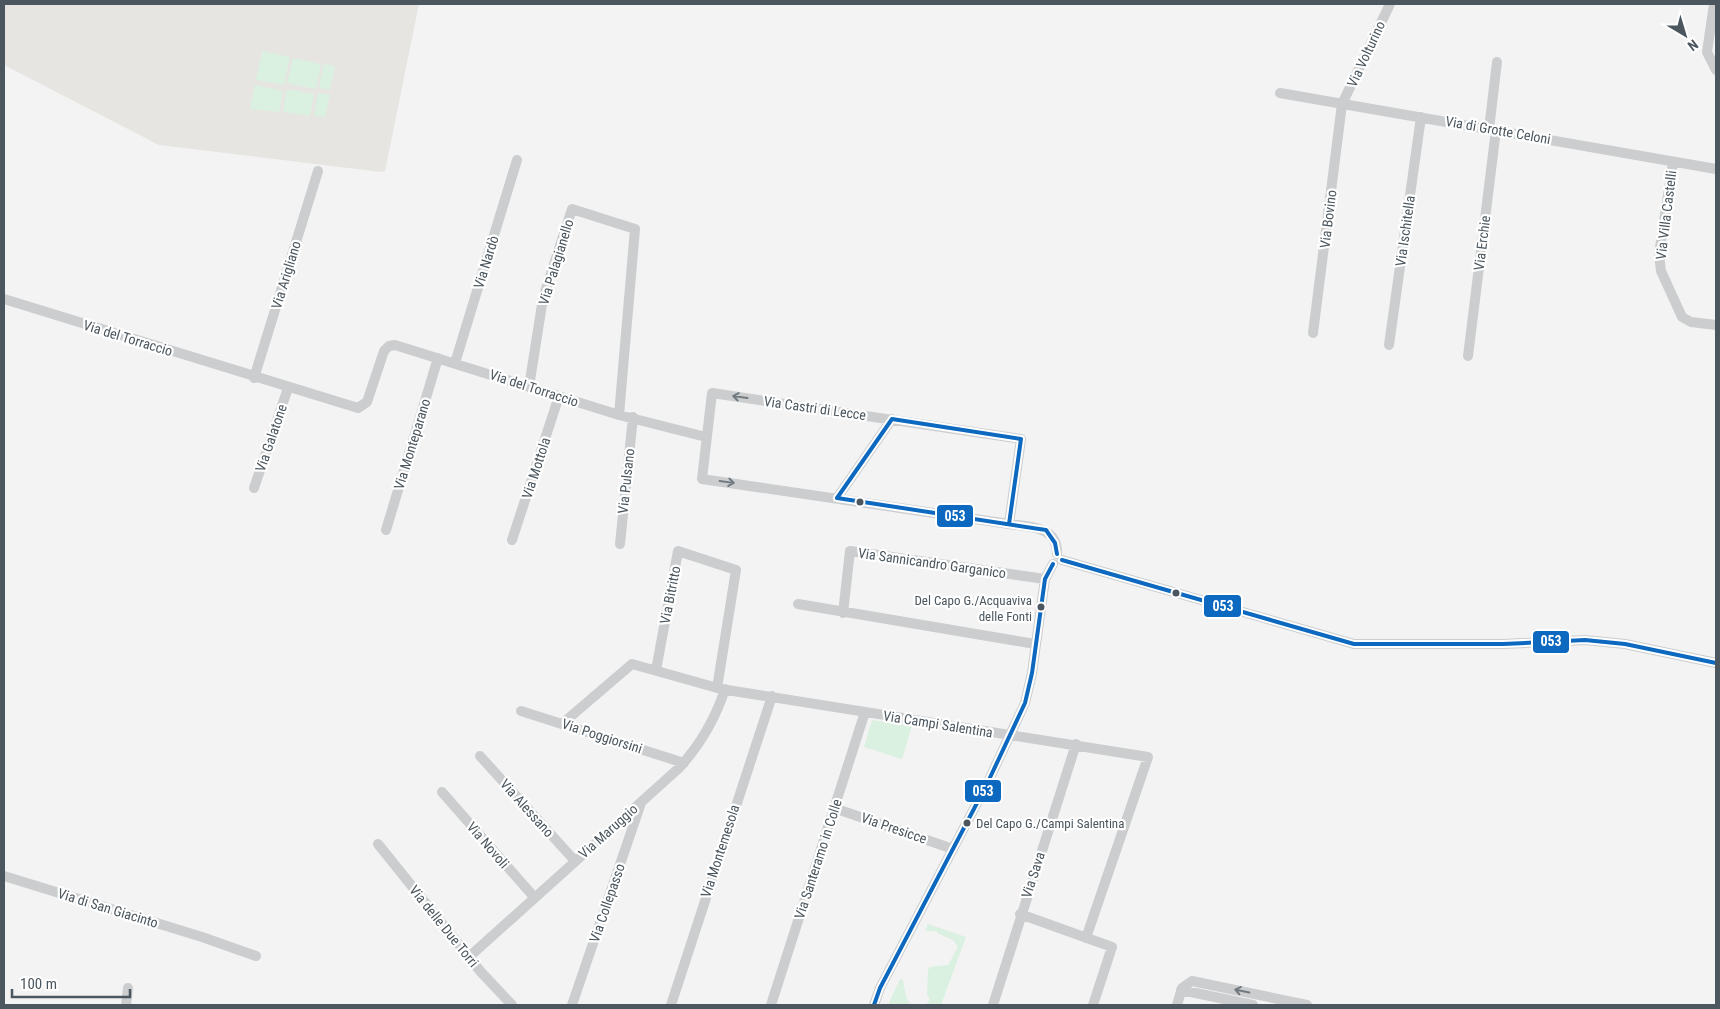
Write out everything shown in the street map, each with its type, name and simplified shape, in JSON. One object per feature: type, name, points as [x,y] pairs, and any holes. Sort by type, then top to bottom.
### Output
[{"type":"street","name":"Via Volturino","points":[[1342,104],[1389,4]]},
{"type":"street","points":[[1714,4],[1707,49],[1716,70]]},
{"type":"street","name":"Via Erchie","points":[[1468,356],[1493,130],[1497,62]]},
{"type":"street","name":"Via di Grotte Celoni","points":[[1280,93],[1421,116],[1716,169]]},
{"type":"street","name":"Via Bovino","points":[[1313,333],[1342,104]]},
{"type":"street","name":"Via Ischitella","points":[[1389,345],[1421,116]]},
{"type":"street","name":"Via Nardò","points":[[454,363],[517,160]]},
{"type":"street","name":"Via Villa Castelli","points":[[1673,162],[1659,254],[1660,265],[1682,317],[1688,321],[1716,325]]},
{"type":"street","name":"Via Arigliano","points":[[254,378],[318,171]]},
{"type":"street","name":"Via Palagianello","points":[[529,386],[543,298],[572,210],[635,229],[619,415]]},
{"type":"street","name":"Via del Torraccio","points":[[4,299],[254,378],[361,408],[367,402],[384,350],[389,346],[395,345],[619,415],[706,437]]},
{"type":"street","name":"Via Monteparano","points":[[386,530],[438,358]]},
{"type":"street","name":"Via Galatone","points":[[254,488],[288,388]]},
{"type":"street","name":"Via Castri di Lecce","points":[[706,437],[712,393],[1021,439],[1009,524]]},
{"type":"street","name":"Via Mottola","points":[[512,540],[559,396]]},
{"type":"street","name":"Via Pulsano","points":[[620,544],[633,417]]},
{"type":"street","points":[[837,498],[892,419]]},
{"type":"street","points":[[706,437],[702,478],[1046,530],[1055,543],[1057,559],[1045,579],[1025,703],[1011,736],[880,988],[874,1005]]},
{"type":"street","name":"Via Bitritto","points":[[656,670],[678,551],[736,570],[721,688]]},
{"type":"street","name":"Via Sannicandro Garganico","points":[[843,613],[850,551],[1045,579]]},
{"type":"street","points":[[1057,559],[1354,644],[1503,644],[1584,640],[1624,644],[1716,663]]},
{"type":"street","points":[[798,604],[1036,644]]},
{"type":"street","name":"Via Campi Salentina","points":[[563,723],[632,664],[721,688],[1148,757],[1086,938]]},
{"type":"street","name":"Via Maruggio","points":[[469,957],[684,762],[711,726],[721,688]]},
{"type":"street","name":"Via Montemesola","points":[[671,1005],[772,696]]},
{"type":"street","name":"Via Poggiorsini","points":[[521,711],[684,762]]},
{"type":"street","name":"Via Santeramo in Colle","points":[[771,1005],[866,712]]},
{"type":"street","name":"Via Sava","points":[[992,1005],[1076,744]]},
{"type":"street","name":"Via Alessano","points":[[480,756],[575,861]]},
{"type":"street","name":"Via Novoli","points":[[442,792],[534,898]]},
{"type":"street","name":"Via Collepasso","points":[[572,1005],[642,801]]},
{"type":"street","name":"Via Presicce","points":[[834,808],[953,849]]},
{"type":"street","name":"Via delle Due Torri","points":[[378,844],[469,957],[512,1005]]},
{"type":"street","name":"Via di San Giacinto","points":[[4,876],[256,956]]},
{"type":"street","points":[[1020,914],[1112,947],[1093,1005]]},
{"type":"street","points":[[1177,1005],[1185,983],[1192,981],[1307,1005]]},
{"type":"street","points":[[126,1005],[128,988]]},
{"type":"street","points":[[1181,990],[1253,1005]]},
{"type":"shaded area","points":[[4,4],[419,4],[385,171],[159,145],[4,65]]},
{"type":"green space","points":[[262,51],[290,57],[284,85],[256,80]]},
{"type":"green space","points":[[293,58],[321,64],[316,89],[287,83]]},
{"type":"green space","points":[[324,64],[335,66],[330,90],[319,88]]},
{"type":"green space","points":[[255,85],[283,91],[279,112],[250,109]]},
{"type":"green space","points":[[287,89],[314,94],[310,116],[283,112]]},
{"type":"green space","points":[[318,93],[330,95],[325,117],[314,116]]},
{"type":"green space","points":[[872,720],[912,726],[902,759],[864,747]]},
{"type":"green space","points":[[928,924],[966,937],[941,1005],[925,1005],[930,1000],[927,994],[928,970],[930,967],[948,965],[958,947],[953,940],[937,933],[937,931],[925,931]]},
{"type":"green space","points":[[900,979],[903,980],[906,997],[911,1005],[888,1005]]},
{"type":"transit line","name":"053","points":[[892,419],[1021,439]]},
{"type":"transit line","name":"053","points":[[837,498],[892,419]]},
{"type":"transit line","name":"053","points":[[1009,524],[1021,439]]},
{"type":"transit line","name":"053","points":[[837,498],[1046,530],[1055,543],[1057,554]]},
{"type":"transit line","name":"053","points":[[1062,560],[1354,644],[1503,644],[1585,640],[1625,644],[1716,663]]},
{"type":"transit line","name":"053","points":[[874,1005],[880,988],[987,784],[1025,703],[1032,673],[1045,579],[1053,564]]},
{"type":"place","name":"Del Capo G./Acquaviva delle Fonti","points":[[1041,607]]},
{"type":"place","name":"Del Capo G./Campi Salentina","points":[[967,823]]}]
